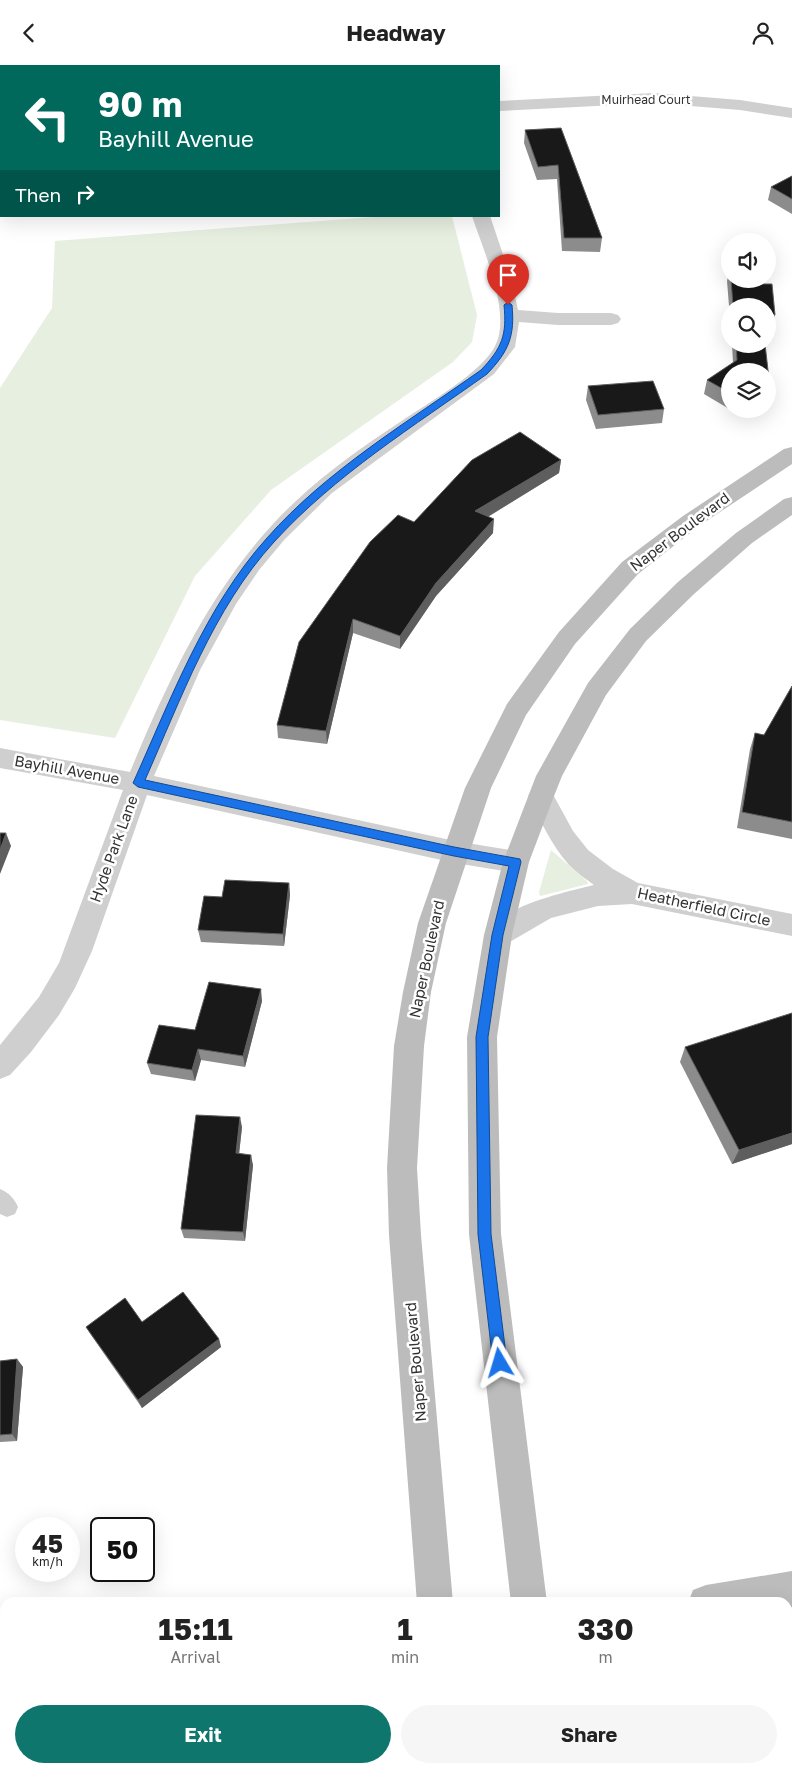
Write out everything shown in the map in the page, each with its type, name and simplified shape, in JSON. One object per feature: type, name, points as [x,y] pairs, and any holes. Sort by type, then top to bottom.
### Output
[{"type":"main road","name":"Naper Boulevard","points":[[435,1597],[405,1235],[402,1168],[408,1063],[417,992],[432,923],[454,852],[478,788],[516,711],[567,638],[630,568],[691,521],[792,454]]},
{"type":"main road","points":[[528,1597],[485,1234],[482,1037],[498,935],[516,862],[549,776],[597,689],[638,635],[686,588],[737,545],[792,504]]},
{"type":"main road","points":[[743,1597],[792,1589]]},
{"type":"street","name":"Muirhead Court","points":[[500,106],[654,98],[740,105],[792,113]]},
{"type":"street","name":"Hyde Park Lane","points":[[0,1066],[31,1033],[72,966],[138,783],[199,649],[236,585],[269,541],[304,505],[340,475],[484,372],[495,361],[508,339],[509,315],[481,217]]},
{"type":"street","points":[[509,315],[558,319],[611,319]]},
{"type":"street","name":"Bayhill Avenue","points":[[0,758],[138,783],[454,852],[516,862]]},
{"type":"street","name":"Heatherfield Circle","points":[[541,796],[564,838],[579,858],[603,877],[632,893],[792,925]]},
{"type":"street","points":[[498,935],[544,908],[598,895],[632,893]]},
{"type":"green space","points":[[374,217],[452,217],[477,315],[472,342],[453,362],[271,490],[195,576],[115,738],[0,720],[0,388],[52,308],[55,241]]},
{"type":"green space","points":[[551,850],[587,881],[588,884],[540,896],[539,892]]},
{"type":"building","points":[[561,128],[602,238],[564,238],[558,165],[538,167],[525,130]]},
{"type":"building","points":[[792,176],[792,199],[771,187]]},
{"type":"building","points":[[732,288],[772,288],[773,298],[732,298]]},
{"type":"building","points":[[737,353],[766,353],[767,363],[732,363],[737,360]]},
{"type":"building","points":[[721,371],[721,388],[707,380]]},
{"type":"building","points":[[653,381],[664,409],[598,415],[588,386]]},
{"type":"building","points":[[520,432],[561,460],[475,511],[494,519],[436,583],[400,636],[353,619],[326,731],[277,725],[299,642],[370,542],[398,515],[414,522],[472,460]]},
{"type":"building","points":[[792,686],[792,822],[742,812],[755,733],[764,735]]},
{"type":"building","points":[[0,833],[6,833],[0,850]]},
{"type":"building","points":[[225,880],[289,883],[283,934],[198,930],[204,896],[222,897]]},
{"type":"building","points":[[209,982],[261,989],[243,1056],[198,1049],[192,1070],[147,1063],[159,1025],[195,1030]]},
{"type":"building","points":[[792,1013],[792,1133],[739,1150],[685,1047]]},
{"type":"building","points":[[196,1115],[240,1117],[236,1153],[251,1155],[243,1232],[181,1229]]},
{"type":"building","points":[[183,1292],[219,1339],[138,1400],[86,1327],[125,1298],[142,1322]]},
{"type":"building","points":[[17,1359],[12,1434],[0,1435],[0,1361]]},
{"type":"route","points":[[500,1363],[485,1234],[482,1164],[482,1037],[498,935],[516,862],[454,852],[138,783],[157,737],[199,649],[236,585],[269,541],[304,505],[340,475],[484,372],[495,361],[508,339],[510,325],[508,305]]}]
